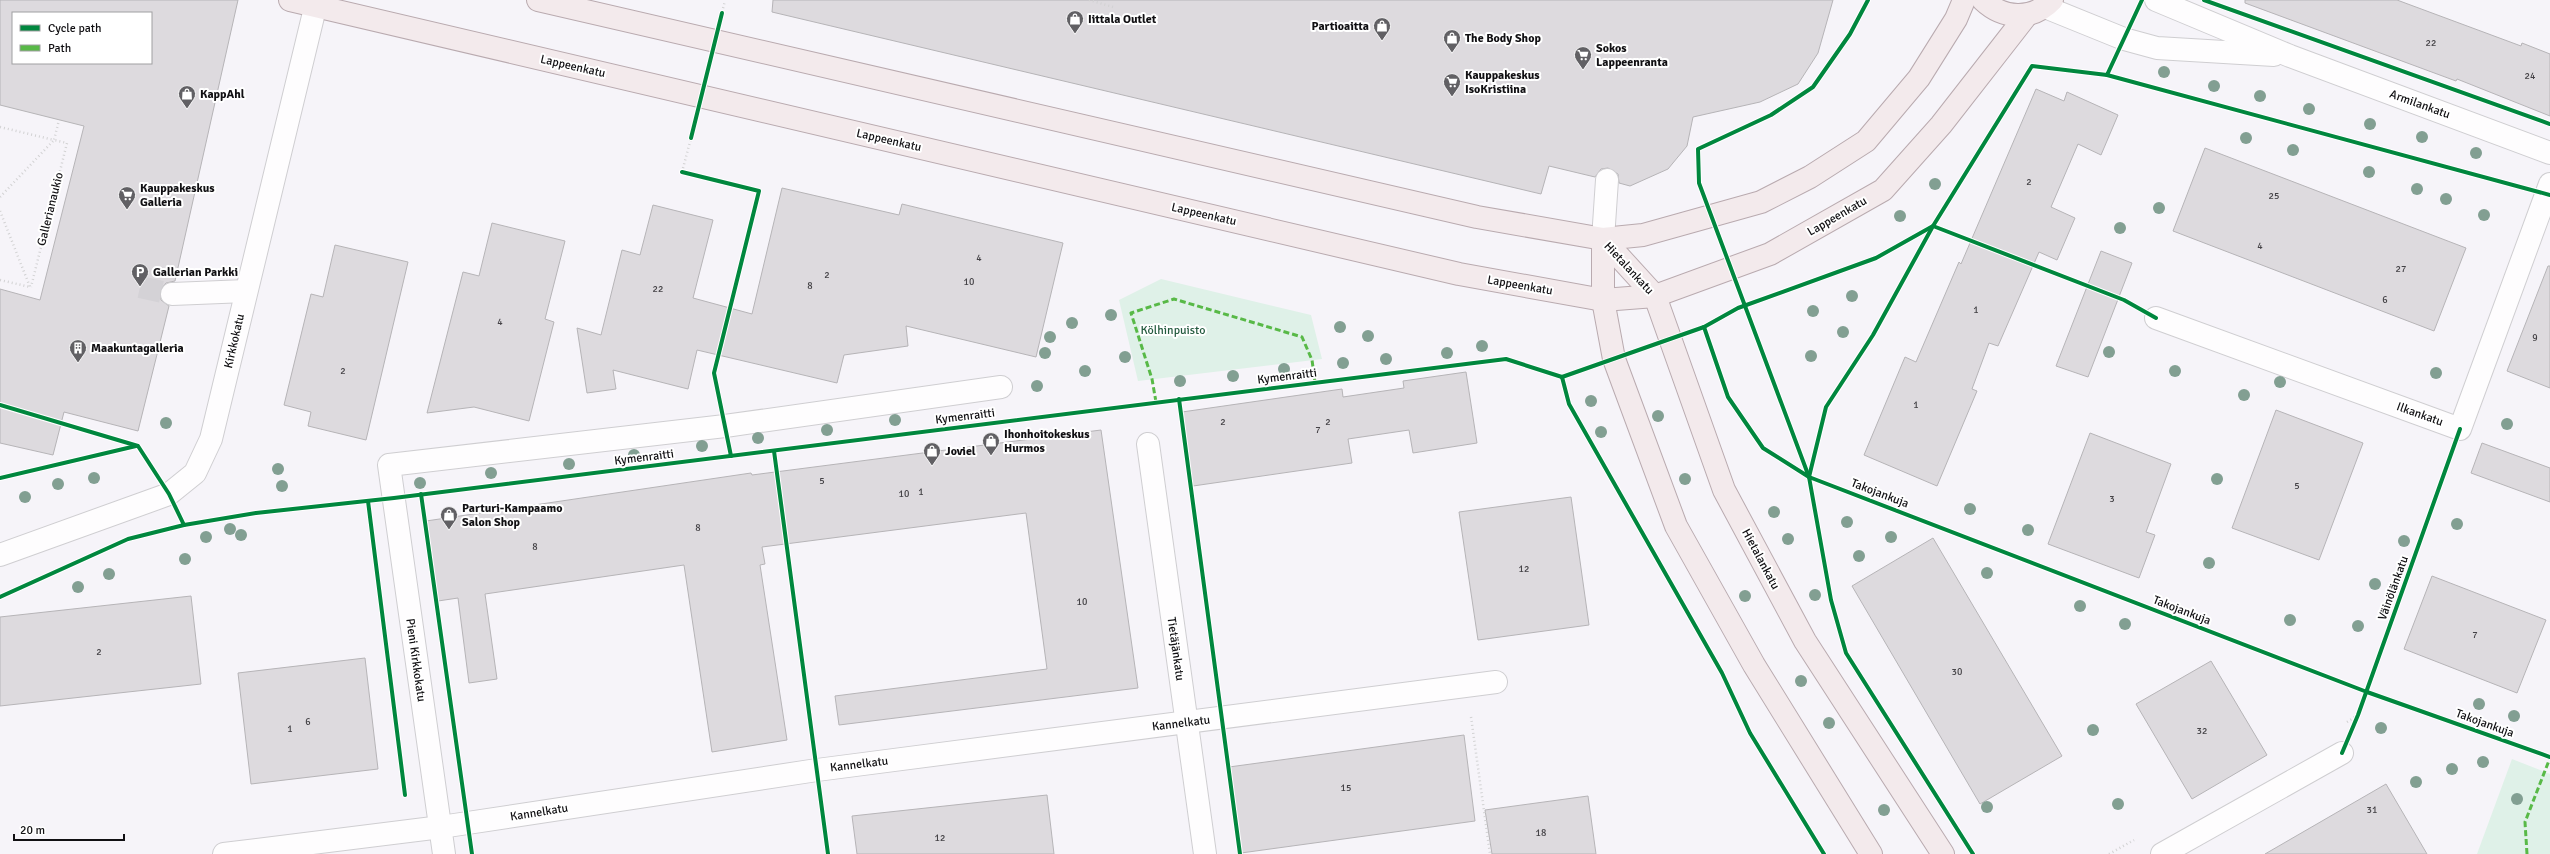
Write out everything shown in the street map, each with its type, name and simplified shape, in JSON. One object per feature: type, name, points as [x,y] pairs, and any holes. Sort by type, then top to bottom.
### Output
[{"type":"main road","name":"Lappeenkatu","points":[[290,0],[317,3],[1459,274],[1603,300],[1655,296],[1770,254],[1883,190],[2041,8]]},
{"type":"main road","points":[[538,0],[1446,210],[1603,239],[1643,235],[1761,202],[1810,177],[1866,141],[1919,78],[1956,19],[1964,0]]},
{"type":"main road","points":[[1983,0],[1992,8],[2008,15],[2041,8]]},
{"type":"main road","name":"Hietalankatu","points":[[1603,239],[1655,296],[1724,490],[1805,641],[1943,854]]},
{"type":"main road","name":"Hietalankatu","points":[[1603,239],[1603,300],[1614,358],[1676,526],[1754,665],[1871,854]]},
{"type":"street","name":"Armilankatu","points":[[2156,0],[2290,56],[2550,153]]},
{"type":"street","name":"Kirkkokatu","points":[[0,555],[169,494],[195,474],[211,440],[317,3]]},
{"type":"street","name":"Armilankatu","points":[[2041,8],[2124,39],[2156,48],[2290,56]]},
{"type":"street","points":[[1603,239],[1607,180]]},
{"type":"street","name":"Ilkankatu","points":[[2156,318],[2460,429],[2550,184]]},
{"type":"street","points":[[172,294],[246,291]]},
{"type":"street","name":"Kymenraitti","points":[[389,465],[725,426],[1001,387]]},
{"type":"street","name":"Tietäjänkatu","points":[[1148,444],[1205,854]]},
{"type":"street","name":"Pieni Kirkkokatu","points":[[389,465],[444,854]]},
{"type":"street","name":"Kannelkatu","points":[[224,854],[440,827],[817,770],[1496,682]]},
{"type":"street","points":[[2162,854],[2342,753]]},
{"type":"path","points":[[720,20],[725,0]]},
{"type":"path","points":[[1089,0],[1113,7]]},
{"type":"path","points":[[0,197],[54,140],[59,120]]},
{"type":"path","points":[[0,126],[54,140]]},
{"type":"path","points":[[690,174],[682,172],[693,131]]},
{"type":"path","points":[[0,212],[31,287]]},
{"type":"path","points":[[0,280],[31,287]]},
{"type":"path","points":[[2342,753],[2360,709]]},
{"type":"path","points":[[1470,716],[1490,854]]},
{"type":"green space","name":"Kölhinpuisto","points":[[1161,279],[1311,315],[1322,359],[1138,381],[1119,300]]},
{"type":"green space","points":[[2512,759],[2550,774],[2550,854],[2477,854]]},
{"type":"building","name":"Kauppakeskus Galleria","points":[[0,0],[238,0],[175,281],[166,283],[161,289],[161,300],[169,306],[138,431],[64,412],[53,455],[0,443],[0,289],[40,300],[84,126],[0,105]]},
{"type":"building","name":"Kauppakeskus IsoKristiina","points":[[773,0],[1833,0],[1818,53],[1798,84],[1760,102],[1693,117],[1687,146],[1668,169],[1630,186],[1619,183],[1618,174],[1608,168],[1601,169],[1595,177],[1549,166],[1541,194],[772,12]]},
{"type":"building","points":[[2245,0],[2397,0],[2521,46],[2522,43],[2550,54],[2550,116],[2457,79],[2456,81],[2245,3]]},
{"type":"building","points":[[2036,89],[2064,101],[2067,92],[2118,115],[2101,155],[2078,144],[2051,207],[2075,218],[2057,260],[2039,252],[1998,346],[1989,343],[1972,389],[1977,391],[1937,486],[1864,455],[1905,357],[1916,362],[1959,262],[1961,264]]},
{"type":"building","points":[[2205,148],[2466,248],[2434,331],[2173,231]]},
{"type":"building","points":[[782,188],[899,215],[902,204],[1063,243],[1036,357],[906,326],[908,346],[844,355],[837,383],[697,350],[688,389],[613,370],[616,389],[587,393],[577,328],[601,335],[622,250],[640,255],[653,205],[713,220],[693,298],[752,314]]},
{"type":"building","points":[[492,223],[565,241],[545,319],[554,322],[529,421],[474,407],[427,413],[463,272],[479,276]]},
{"type":"building","points":[[335,245],[408,262],[366,440],[308,426],[311,412],[284,405],[311,294],[323,297]]},
{"type":"building","points":[[2101,251],[2132,263],[2088,377],[2056,366]]},
{"type":"building","points":[[2548,266],[2550,266],[2550,388],[2507,371]]},
{"type":"building","points":[[1466,372],[1477,443],[1413,453],[1409,430],[1348,439],[1352,463],[1193,486],[1182,412],[1342,389],[1343,397],[1404,388],[1403,381]]},
{"type":"building","points":[[2276,410],[2363,443],[2319,560],[2232,528]]},
{"type":"building","points":[[1101,430],[1138,688],[839,725],[835,696],[1047,669],[1026,513],[762,547],[765,564],[760,565],[787,740],[712,752],[684,565],[485,594],[497,679],[469,683],[458,598],[438,601],[426,521],[751,473],[752,475]]},
{"type":"building","points":[[2090,433],[2171,464],[2146,532],[2155,535],[2139,578],[2048,544]]},
{"type":"building","points":[[2482,443],[2550,468],[2550,502],[2471,473]]},
{"type":"building","points":[[1571,497],[1589,625],[1478,640],[1459,512]]},
{"type":"building","points":[[1933,538],[2062,756],[1980,804],[1852,586]]},
{"type":"building","points":[[2432,576],[2546,620],[2517,693],[2404,649]]},
{"type":"building","points":[[191,596],[201,684],[0,706],[0,617]]},
{"type":"building","points":[[365,658],[378,769],[251,784],[238,673]]},
{"type":"building","points":[[2211,661],[2267,755],[2192,799],[2136,704]]},
{"type":"building","points":[[1464,735],[1475,821],[1241,853],[1229,767]]},
{"type":"building","points":[[2386,784],[2427,854],[2265,854]]},
{"type":"building","points":[[1047,795],[1054,854],[857,854],[852,816]]},
{"type":"building","points":[[1588,796],[1596,854],[1492,854],[1485,810]]},
{"type":"tunnel","points":[[140,287],[172,294]]},
{"type":"marked path","points":[[1156,402],[1152,379],[1131,313],[1174,299],[1302,337],[1312,360],[1315,382]]},
{"type":"marked path","points":[[2527,854],[2525,822],[2550,758]]},
{"type":"cycle path","points":[[1704,327],[1728,397],[1763,448],[1809,477],[1699,183],[1698,149],[1771,115],[1813,87],[1850,34],[1868,0]]},
{"type":"cycle path","points":[[1562,377],[1704,327],[1738,308],[1876,258],[1933,226],[2032,66],[2107,75],[2142,0]]},
{"type":"cycle path","points":[[2204,0],[2550,124]]},
{"type":"cycle path","points":[[691,138],[722,13]]},
{"type":"cycle path","points":[[2107,75],[2550,195]]},
{"type":"cycle path","points":[[682,172],[759,191],[714,373],[731,456]]},
{"type":"cycle path","points":[[1973,854],[1846,653],[1831,600],[1809,477],[1826,407],[1873,335],[1933,226],[2124,300],[2156,318]]},
{"type":"cycle path","points":[[0,597],[128,539],[184,525],[256,513],[394,498],[1506,359],[1562,377]]},
{"type":"cycle path","points":[[1562,377],[1569,404],[1722,673],[1750,733],[1824,854]]},
{"type":"cycle path","points":[[1179,399],[1240,854]]},
{"type":"cycle path","points":[[0,405],[138,446],[169,494],[184,525]]},
{"type":"cycle path","name":"Väinölänkatu","points":[[2342,753],[2358,715],[2460,429]]},
{"type":"cycle path","points":[[0,478],[136,446]]},
{"type":"cycle path","points":[[774,451],[828,854]]},
{"type":"cycle path","name":"Takojankuja","points":[[1809,477],[2367,692],[2550,757]]},
{"type":"cycle path","points":[[421,494],[472,854]]},
{"type":"cycle path","points":[[368,501],[405,795]]},
{"type":"place","name":"Iittala Outlet","points":[[1075,34]]},
{"type":"place","name":"Partioaitta","points":[[1382,41]]},
{"type":"place","name":"The Body Shop","points":[[1452,53]]},
{"type":"place","name":"Sokos Lappeenranta","points":[[1583,70]]},
{"type":"place","name":"Kauppakeskus IsoKristiina","points":[[1452,97]]},
{"type":"place","name":"KappAhl","points":[[187,109]]},
{"type":"place","name":"Kauppakeskus Galleria","points":[[127,210]]},
{"type":"place","name":"Gallerian Parkki","points":[[140,287]]},
{"type":"place","name":"Maakuntagalleria","points":[[78,363]]},
{"type":"place","name":"Ihonhoitokeskus Hurmos","points":[[991,456]]},
{"type":"place","name":"Joviel","points":[[932,466]]},
{"type":"place","name":"Parturi-Kampaamo Salon Shop","points":[[449,530]]}]
